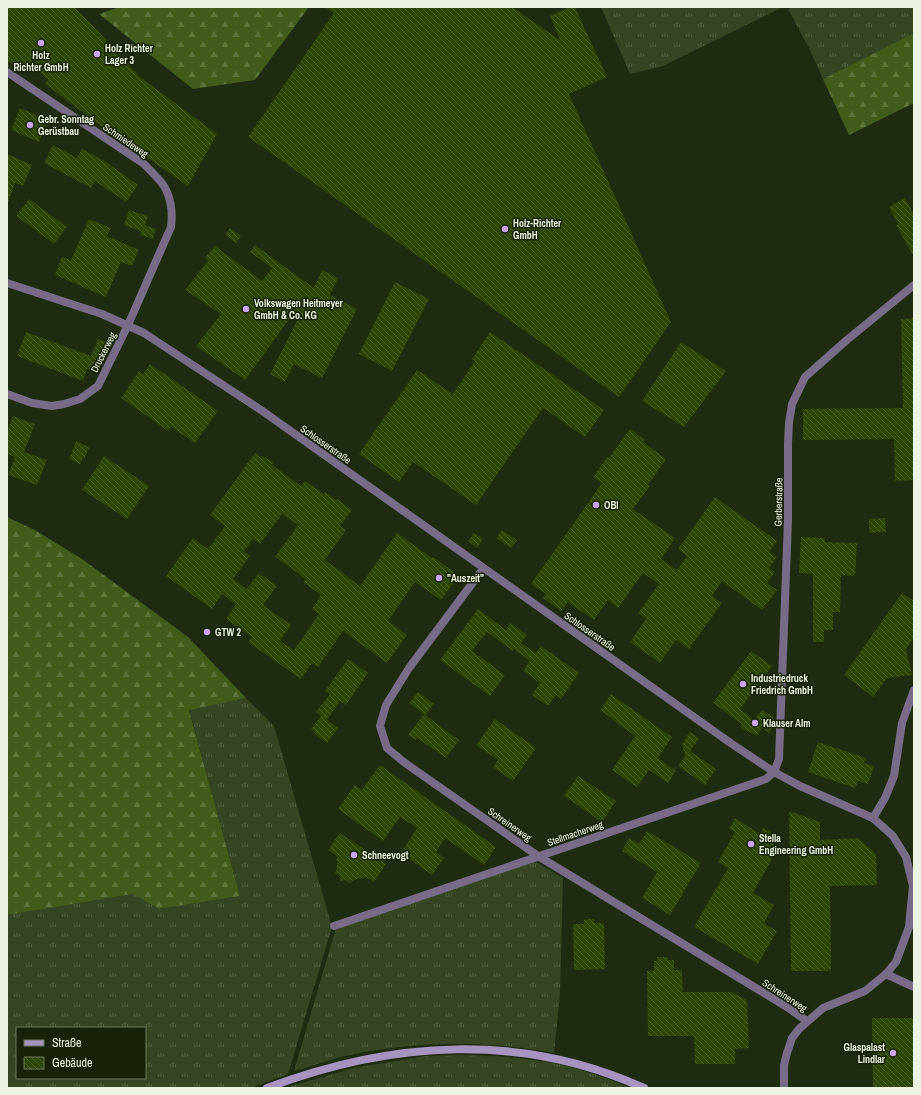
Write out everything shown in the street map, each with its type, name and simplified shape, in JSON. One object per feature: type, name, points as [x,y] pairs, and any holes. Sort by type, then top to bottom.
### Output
[{"type":"main road","points":[[267,1088],[317,1070],[349,1062],[406,1052],[460,1049],[498,1051],[550,1057],[608,1073],[644,1088]]},
{"type":"street","name":"Schmiedeweg","points":[[7,72],[144,164],[162,183],[168,196],[172,216],[171,227],[128,325]]},
{"type":"street","name":"Schlosserstraße","points":[[7,283],[102,314],[144,333],[261,410],[483,569],[662,693],[732,744],[774,772],[800,786],[873,818],[893,836],[906,857],[913,886],[909,927],[896,962],[886,974],[865,992],[823,1008],[792,1038],[784,1065],[784,1088]]},
{"type":"street","name":"Gerberstraße","points":[[774,772],[779,759],[788,513],[788,443],[792,404],[805,377],[914,285]]},
{"type":"street","name":"Druckerweg","points":[[7,394],[32,403],[52,406],[80,399],[98,386],[128,325]]},
{"type":"street","name":"Schreinerweg","points":[[483,569],[409,668],[386,705],[380,726],[387,748],[405,763],[538,856],[788,1007],[807,1022]]},
{"type":"street","points":[[873,818],[885,798],[894,776],[902,723],[914,690]]},
{"type":"street","name":"Stellmacherweg","points":[[334,926],[766,779],[774,772]]},
{"type":"street","points":[[886,974],[914,987]]},
{"type":"green space","points":[[120,7],[309,7],[255,80],[193,89],[99,14]]},
{"type":"green space","points":[[601,7],[783,7],[663,66],[630,74]]},
{"type":"green space","points":[[792,7],[914,7],[914,33],[823,79],[809,48],[788,9]]},
{"type":"green space","points":[[914,33],[914,103],[849,135],[823,79]]},
{"type":"green space","points":[[7,517],[35,530],[82,559],[188,637],[246,698],[189,710],[240,896],[159,909],[133,894],[7,915]]},
{"type":"green space","points":[[246,698],[274,726],[332,927],[288,1074],[251,1088],[7,1088],[7,915],[133,894],[159,909],[240,896],[189,709]]},
{"type":"green space","points":[[534,861],[563,878],[560,994],[554,1053],[478,1044],[426,1045],[375,1050],[336,1058],[294,1071],[336,928]]},
{"type":"green space","points":[[463,1055],[536,1060],[585,1071],[630,1088],[290,1088],[291,1086],[354,1068],[426,1056]]},
{"type":"building","points":[[7,7],[74,7],[140,77],[217,134],[188,186],[96,122],[45,84],[48,80],[32,65],[26,71],[7,61]]},
{"type":"building","name":"Holz-Richter GmbH","points":[[325,7],[512,7],[560,40],[550,16],[570,7],[575,7],[607,77],[569,94],[671,322],[619,397],[248,137],[334,13]]},
{"type":"building","name":"Gebr. Sonntag Gerüstbau","points":[[20,108],[48,120],[39,142],[11,130]]},
{"type":"building","points":[[53,145],[77,158],[82,149],[106,162],[138,185],[126,202],[95,181],[91,188],[44,163]]},
{"type":"building","points":[[7,154],[32,165],[23,186],[15,183],[8,202]]},
{"type":"building","points":[[905,198],[914,214],[914,257],[896,225],[898,224],[889,207]]},
{"type":"building","points":[[29,199],[67,227],[54,244],[16,216]]},
{"type":"building","points":[[129,210],[148,216],[145,225],[156,229],[153,239],[140,235],[141,231],[124,225]]},
{"type":"building","points":[[89,219],[111,228],[107,236],[139,250],[132,266],[121,262],[106,297],[55,275],[62,257],[71,260]]},
{"type":"building","points":[[230,228],[241,236],[236,243],[225,235]]},
{"type":"building","points":[[255,245],[314,288],[322,270],[338,278],[330,295],[357,309],[322,378],[294,364],[285,382],[270,374],[299,317],[293,314],[245,380],[196,346],[221,314],[185,290],[208,261],[205,258],[215,246],[262,281],[272,268],[250,252]]},
{"type":"building","points":[[395,282],[429,299],[392,371],[359,354]]},
{"type":"building","points":[[914,318],[914,480],[895,481],[894,439],[803,440],[803,409],[903,408],[901,319]]},
{"type":"building","points":[[26,332],[91,356],[98,339],[107,342],[101,359],[92,371],[87,369],[83,381],[17,356]]},
{"type":"building","points":[[490,332],[604,410],[585,437],[543,408],[476,505],[413,462],[399,482],[359,454],[417,370],[453,394],[475,361],[472,359]]},
{"type":"building","points":[[681,342],[726,371],[684,427],[642,401]]},
{"type":"building","points":[[150,364],[218,411],[195,443],[171,427],[168,431],[121,398],[139,371],[143,374]]},
{"type":"building","points":[[13,416],[35,424],[24,452],[47,460],[37,485],[8,475],[15,457],[7,454],[7,432]]},
{"type":"building","points":[[630,429],[645,440],[643,442],[666,459],[648,485],[650,486],[633,509],[675,538],[661,559],[677,570],[687,556],[678,549],[715,497],[777,541],[769,552],[777,557],[769,568],[775,572],[767,583],[777,590],[762,610],[722,581],[712,596],[722,603],[689,649],[676,640],[660,663],[630,642],[646,619],[638,613],[659,584],[643,573],[618,608],[608,600],[594,620],[568,602],[561,611],[543,598],[546,594],[531,584],[602,483],[593,477]]},
{"type":"building","points":[[76,441],[89,447],[85,458],[83,458],[80,464],[69,459]]},
{"type":"building","points":[[255,453],[261,458],[262,456],[270,460],[273,463],[272,465],[301,486],[305,481],[324,494],[325,492],[336,500],[337,499],[352,510],[340,526],[346,530],[325,560],[360,586],[397,533],[454,572],[455,581],[441,600],[415,582],[388,621],[407,635],[387,663],[343,631],[318,667],[312,663],[301,679],[248,642],[252,637],[226,619],[236,604],[222,594],[212,609],[166,576],[193,538],[208,549],[225,526],[210,515]],"holes":[[[282,514],[298,525],[275,557],[306,579],[303,582],[321,595],[312,609],[319,614],[294,650],[280,641],[291,625],[263,605],[277,586],[259,573],[247,589],[233,579],[250,556],[244,551],[253,539],[260,544]]]},
{"type":"building","points":[[104,456],[149,486],[127,519],[82,490]]},
{"type":"building","points":[[885,518],[886,532],[869,533],[869,519]]},
{"type":"building","points":[[502,530],[517,540],[511,548],[496,538]]},
{"type":"building","points":[[474,533],[483,539],[477,548],[468,541]]},
{"type":"building","points":[[801,537],[825,538],[825,542],[857,543],[855,576],[841,575],[840,612],[833,612],[833,630],[824,630],[824,642],[813,642],[813,574],[799,573]]},
{"type":"building","points":[[902,593],[914,601],[914,638],[906,649],[912,675],[887,678],[873,697],[844,675]]},
{"type":"building","points":[[478,609],[506,630],[510,623],[527,635],[521,643],[536,653],[541,646],[579,673],[561,699],[556,695],[548,706],[532,695],[540,683],[523,671],[530,661],[514,649],[513,651],[487,632],[472,651],[505,675],[490,696],[440,660]]},
{"type":"building","name":"Industriedruck Friedrich GmbH","points":[[751,651],[772,666],[740,709],[754,720],[762,710],[773,717],[773,727],[769,733],[762,728],[757,736],[740,727],[742,724],[713,703]]},
{"type":"building","points":[[348,659],[368,673],[346,705],[340,701],[327,720],[338,728],[327,743],[311,729],[321,716],[316,712],[330,694],[325,691]]},
{"type":"building","points":[[418,692],[434,704],[425,715],[409,703]]},
{"type":"building","points":[[611,694],[672,737],[658,758],[676,771],[668,783],[649,770],[637,787],[612,770],[635,736],[600,710]]},
{"type":"building","points":[[424,714],[459,740],[446,758],[417,738],[416,740],[408,735]]},
{"type":"building","points":[[495,719],[536,748],[513,781],[493,767],[498,760],[476,745]]},
{"type":"building","points":[[690,732],[699,739],[690,751],[716,769],[705,785],[678,766],[685,756],[682,744]]},
{"type":"building","points":[[818,742],[866,758],[864,763],[874,766],[868,784],[858,781],[855,788],[808,772]]},
{"type":"building","points":[[380,765],[496,847],[484,865],[445,838],[436,852],[444,858],[432,875],[401,853],[417,828],[400,817],[383,841],[338,809],[355,785],[362,790]]},
{"type":"building","points":[[578,776],[616,801],[602,822],[564,796]]},
{"type":"building","points":[[789,811],[820,822],[820,840],[858,838],[876,854],[877,885],[830,886],[831,971],[791,971]]},
{"type":"building","points":[[735,818],[760,834],[763,828],[774,834],[774,855],[753,893],[774,905],[764,923],[777,931],[758,964],[694,927],[728,868],[718,862],[735,832],[729,829]]},
{"type":"building","points":[[647,831],[701,863],[670,915],[642,898],[657,872],[622,851],[629,838],[639,844]]},
{"type":"building","name":"Schneevogt","points":[[340,833],[386,864],[374,882],[366,877],[353,880],[350,883],[345,880],[340,881],[340,876],[335,873],[337,869],[337,856],[328,850]]},
{"type":"building","points":[[584,919],[594,919],[594,923],[604,923],[605,969],[574,970],[573,924],[584,924]]},
{"type":"building","points":[[657,957],[668,957],[668,960],[674,960],[674,970],[682,970],[683,992],[732,992],[747,1000],[749,1048],[735,1049],[735,1064],[695,1064],[694,1036],[648,1036],[647,971],[654,971],[654,961],[657,961]]},
{"type":"building","name":"Glaspalast Lindlar","points":[[872,1018],[913,1018],[914,1088],[873,1088]]},
{"type":"place","name":"Holz Richter GmbH","points":[[41,43]]},
{"type":"place","name":"Holz Richter Lager 3","points":[[97,54]]},
{"type":"place","name":"Gebr. Sonntag Gerüstbau","points":[[30,125]]},
{"type":"place","name":"Holz-Richter GmbH","points":[[505,229]]},
{"type":"place","name":"Volkswagen Heitmeyer GmbH & Co. KG","points":[[246,309]]},
{"type":"place","name":"OBI","points":[[596,505]]},
{"type":"place","name":"\"Auszeit\"","points":[[439,578]]},
{"type":"place","name":"GTW 2","points":[[207,632]]},
{"type":"place","name":"Industriedruck Friedrich GmbH","points":[[743,684]]},
{"type":"place","name":"Klauser Alm","points":[[755,723]]},
{"type":"place","name":"Stella Engineering GmbH","points":[[751,844]]},
{"type":"place","name":"Schneevogt","points":[[354,855]]},
{"type":"place","name":"Glaspalast Lindlar","points":[[893,1053]]}]
